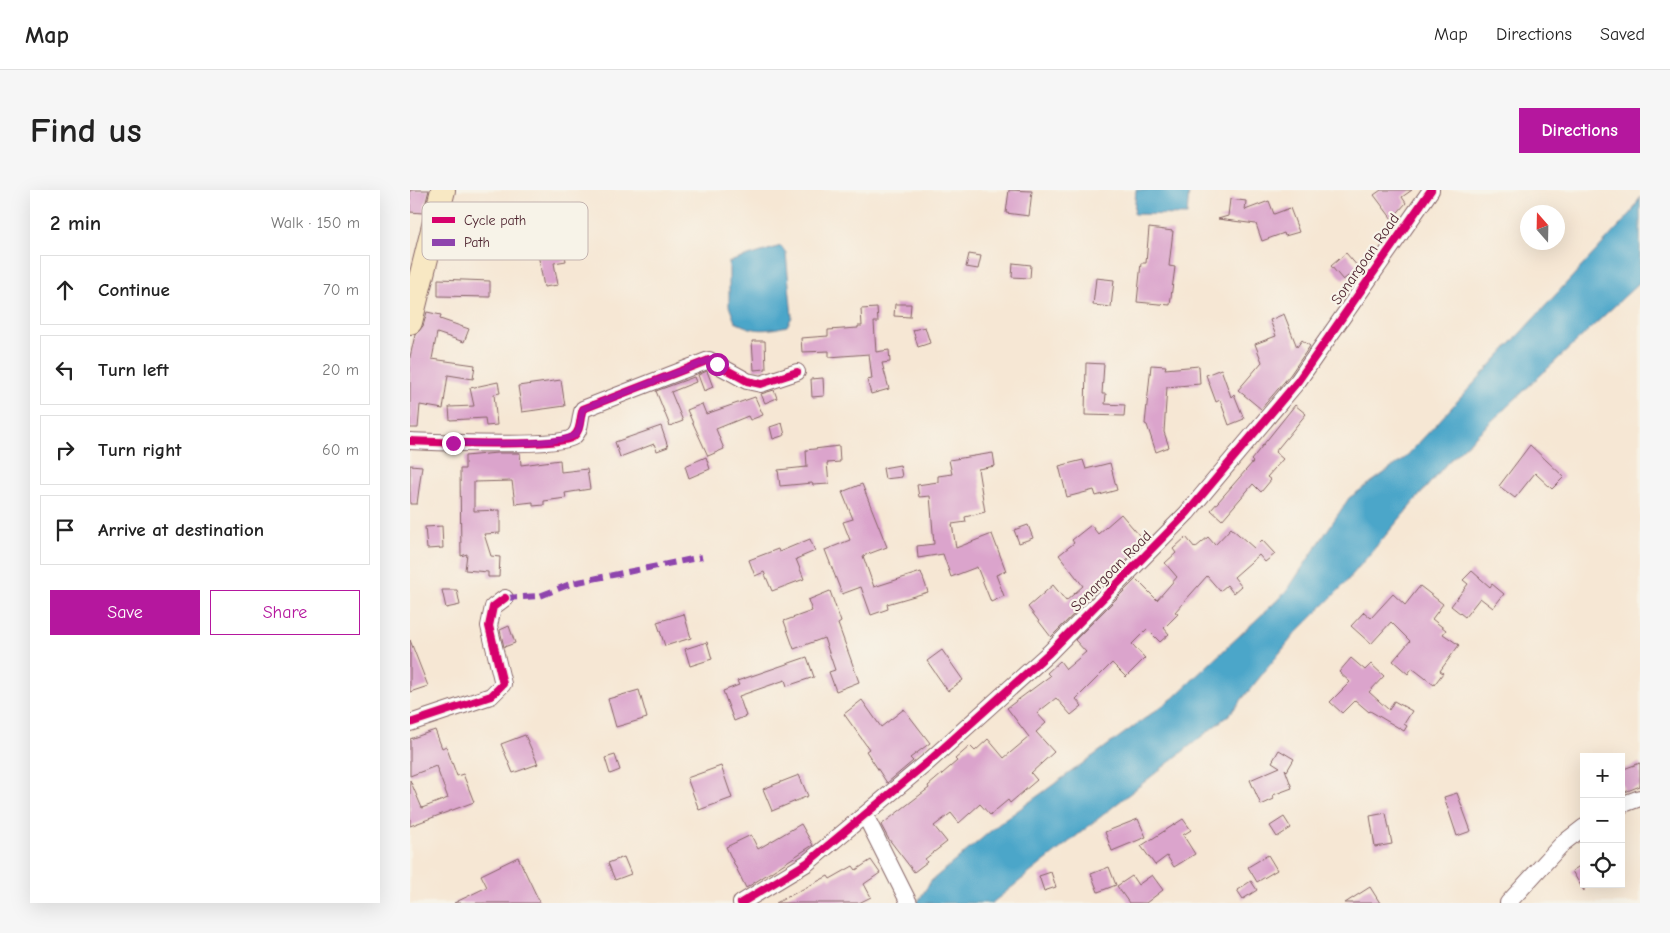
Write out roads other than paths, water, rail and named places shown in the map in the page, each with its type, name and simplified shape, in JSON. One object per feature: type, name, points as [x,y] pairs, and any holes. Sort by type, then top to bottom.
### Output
[{"type":"main road","points":[[410,322],[426,260]]},
{"type":"street","name":"Sonargoan Road","points":[[741,903],[807,863],[865,815],[1049,653],[1187,513],[1298,381],[1431,190]]},
{"type":"street","points":[[410,441],[535,442],[571,439],[577,433],[583,409],[709,360],[747,382],[761,384],[797,372]]},
{"type":"street","points":[[410,723],[491,696],[503,684],[489,626],[493,606],[505,598]]},
{"type":"street","points":[[1625,804],[1640,798]]},
{"type":"street","points":[[865,815],[909,903]]},
{"type":"street","points":[[1508,903],[1562,844],[1580,830]]},
{"type":"water","points":[[1136,190],[1189,190],[1187,215],[1134,214]]},
{"type":"water","points":[[1640,197],[1640,282],[1447,463],[1341,588],[1295,634],[1230,714],[992,903],[917,903],[931,881],[999,824],[1173,698],[1286,592],[1349,498],[1404,459],[1632,212]]},
{"type":"water","points":[[781,246],[786,253],[792,317],[787,326],[760,330],[748,328],[735,322],[729,306],[729,262]]}]
